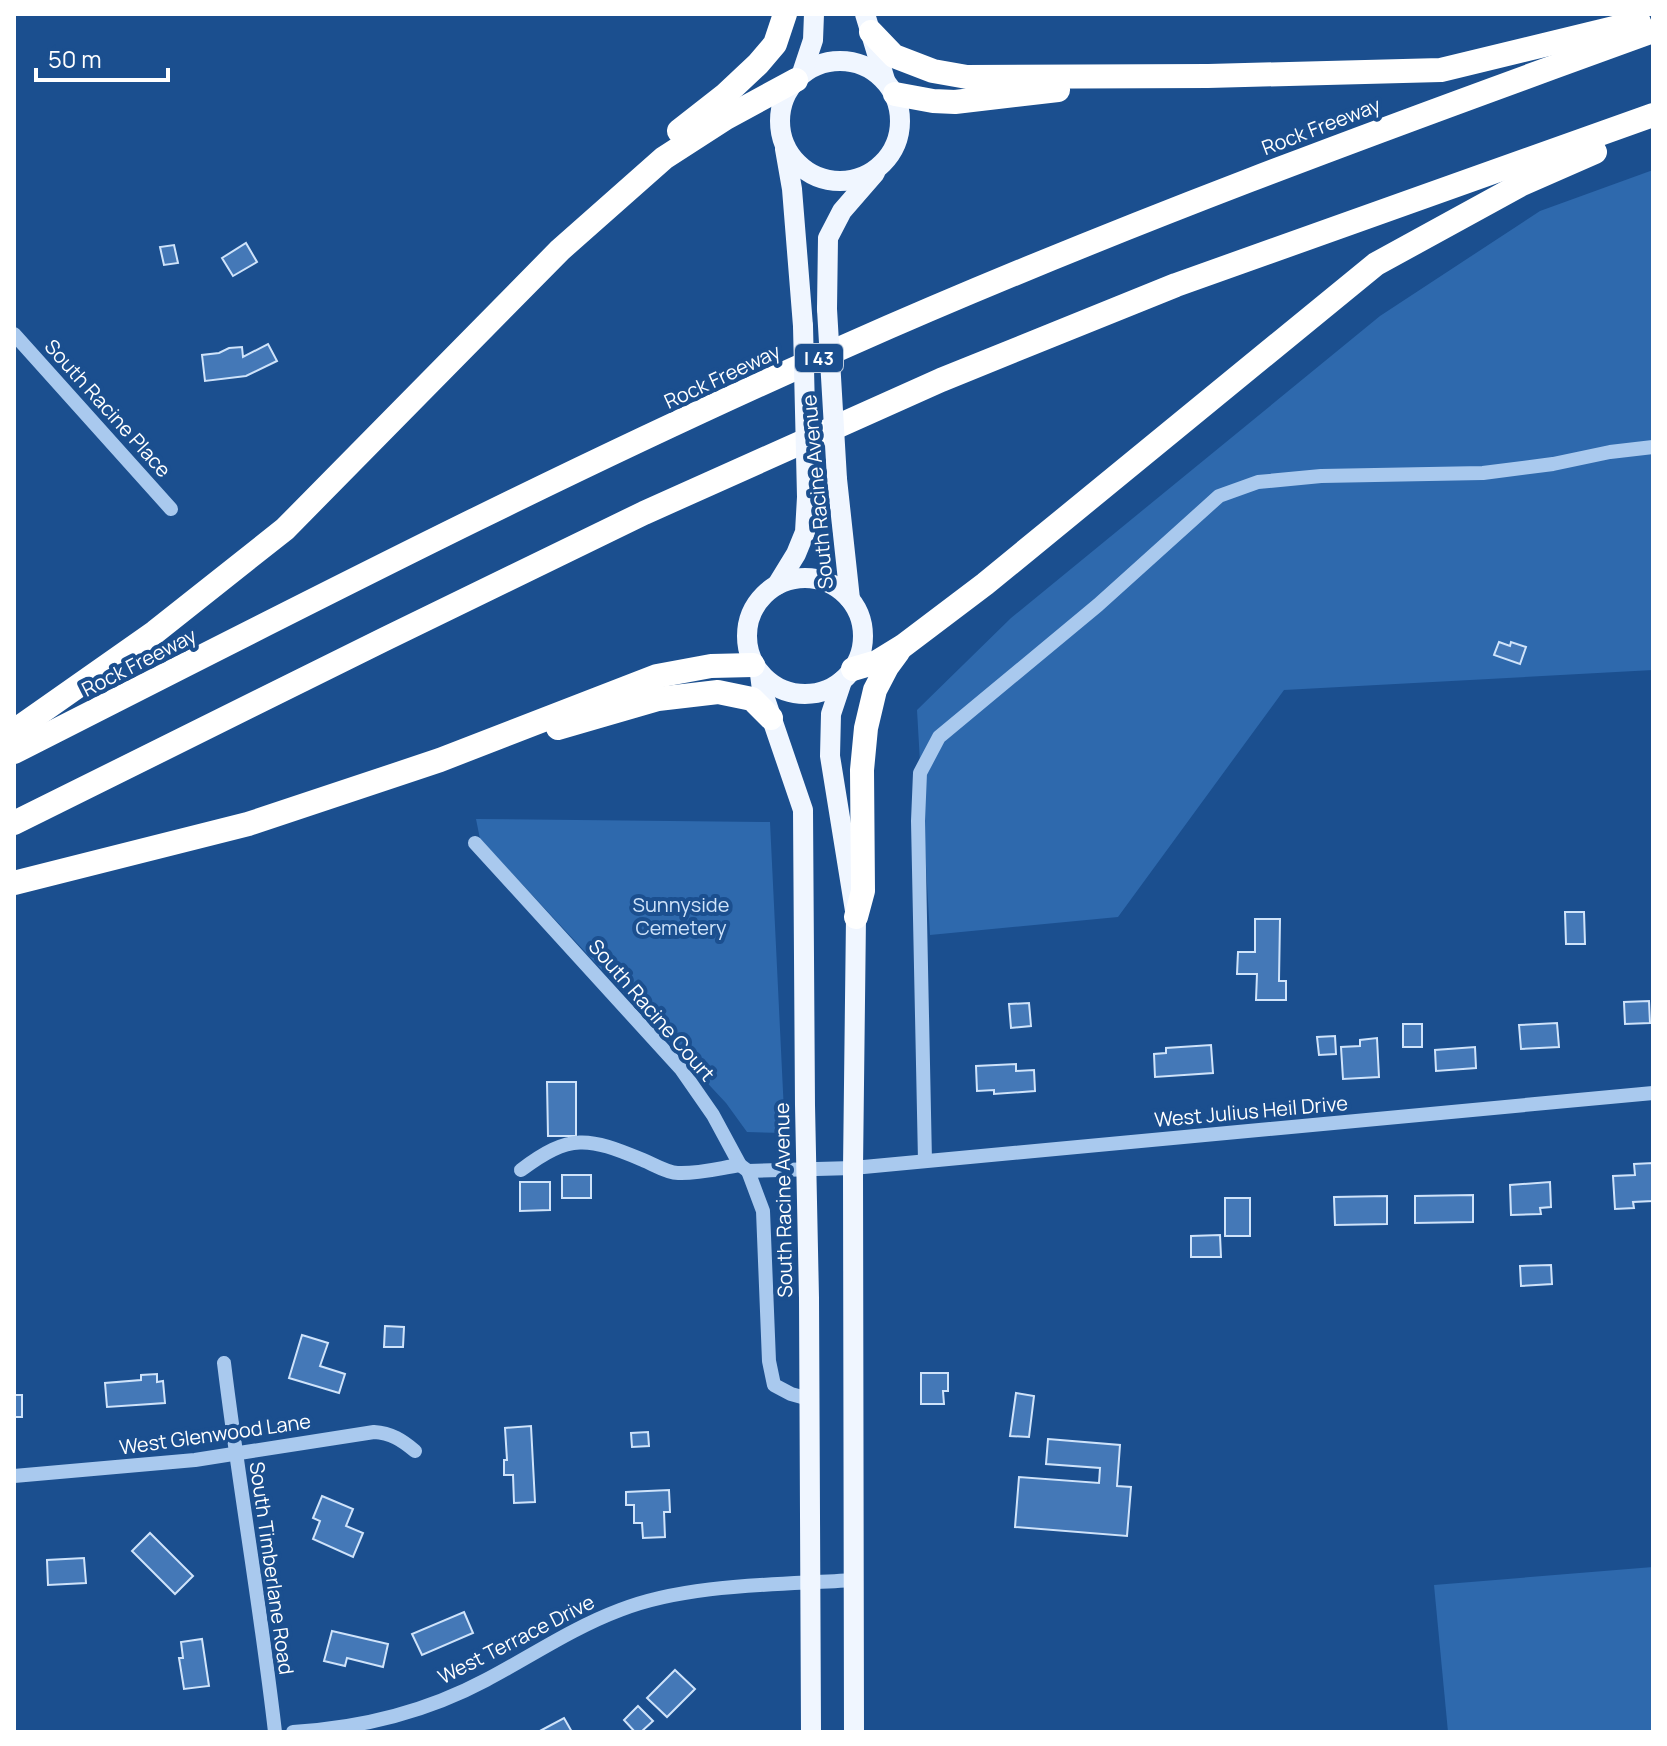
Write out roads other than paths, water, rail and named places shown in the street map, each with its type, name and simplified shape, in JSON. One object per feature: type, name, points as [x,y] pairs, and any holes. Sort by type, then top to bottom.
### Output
[{"type":"highway","points":[[560,250],[600,201],[649,155],[725,95],[758,64],[775,44],[785,14]]},
{"type":"highway","points":[[868,23],[894,56],[933,71],[967,77],[1208,76],[1441,70],[1653,19]]},
{"type":"highway","name":"Rock Freeway","points":[[14,752],[604,456],[846,346],[1028,267],[1205,196],[1653,31]]},
{"type":"highway","points":[[14,731],[155,632],[285,529],[560,250],[664,158],[799,76]]},
{"type":"highway","points":[[890,87],[955,102],[1208,76]]},
{"type":"highway","points":[[14,823],[644,513],[941,380],[1176,285],[1653,115]]},
{"type":"highway","points":[[847,675],[903,646],[985,584],[1376,264],[1522,184],[1653,126]]},
{"type":"highway","points":[[856,917],[863,891],[862,770],[866,728],[875,690],[903,646]]},
{"type":"highway","points":[[14,883],[248,824],[440,760],[657,676],[711,666],[757,669]]},
{"type":"highway","points":[[440,760],[658,699],[718,692],[752,699],[771,718]]},
{"type":"main road","points":[[814,14],[813,40],[799,76],[781,108],[780,127],[784,145],[795,162],[812,175],[831,181],[851,181],[871,174],[886,161],[896,146],[901,129],[901,111],[868,23]]},
{"type":"main road","points":[[799,76],[825,63],[850,61],[866,67],[890,87]]},
{"type":"main road","name":"South Racine Avenue","points":[[777,585],[805,532],[807,497],[803,326],[792,189],[784,145]]},
{"type":"main road","name":"South Racine Avenue","points":[[850,599],[837,479],[827,309],[828,238],[842,211],[886,161]]},
{"type":"main road","points":[[847,675],[829,689],[814,694],[784,691],[771,684],[757,669],[747,647],[746,629],[751,611],[762,596],[777,585],[796,578],[816,578],[835,586],[850,599],[859,615],[863,633],[861,652],[847,675],[831,714],[830,756],[856,917],[854,1732]]},
{"type":"main road","name":"South Racine Avenue","points":[[757,669],[803,810],[811,1732]]},
{"type":"street","name":"South Racine Place","points":[[14,334],[171,509]]},
{"type":"street","points":[[925,1161],[918,821],[920,773],[939,737],[1098,605],[1219,496],[1258,482],[1321,476],[1483,473],[1653,447]]},
{"type":"street","name":"South Racine Court","points":[[475,843],[681,1069],[713,1115],[744,1168],[763,1211],[769,1361],[774,1385],[809,1399]]},
{"type":"street","name":"West Julius Heil Drive","points":[[853,1168],[1653,1093]]},
{"type":"street","points":[[521,1170],[557,1147],[577,1142],[617,1149],[675,1173],[744,1168],[853,1168]]},
{"type":"street","name":"South Timberlane Road","points":[[224,1363],[275,1732]]},
{"type":"street","name":"West Glenwood Lane","points":[[14,1476],[195,1460],[374,1432],[396,1437],[415,1451]]},
{"type":"street","name":"West Terrace Drive","points":[[293,1732],[363,1724],[444,1700],[586,1624],[647,1601],[686,1593],[854,1580]]},
{"type":"park label","name":"Sunnyside Cemetery","points":[[681,916]]}]
